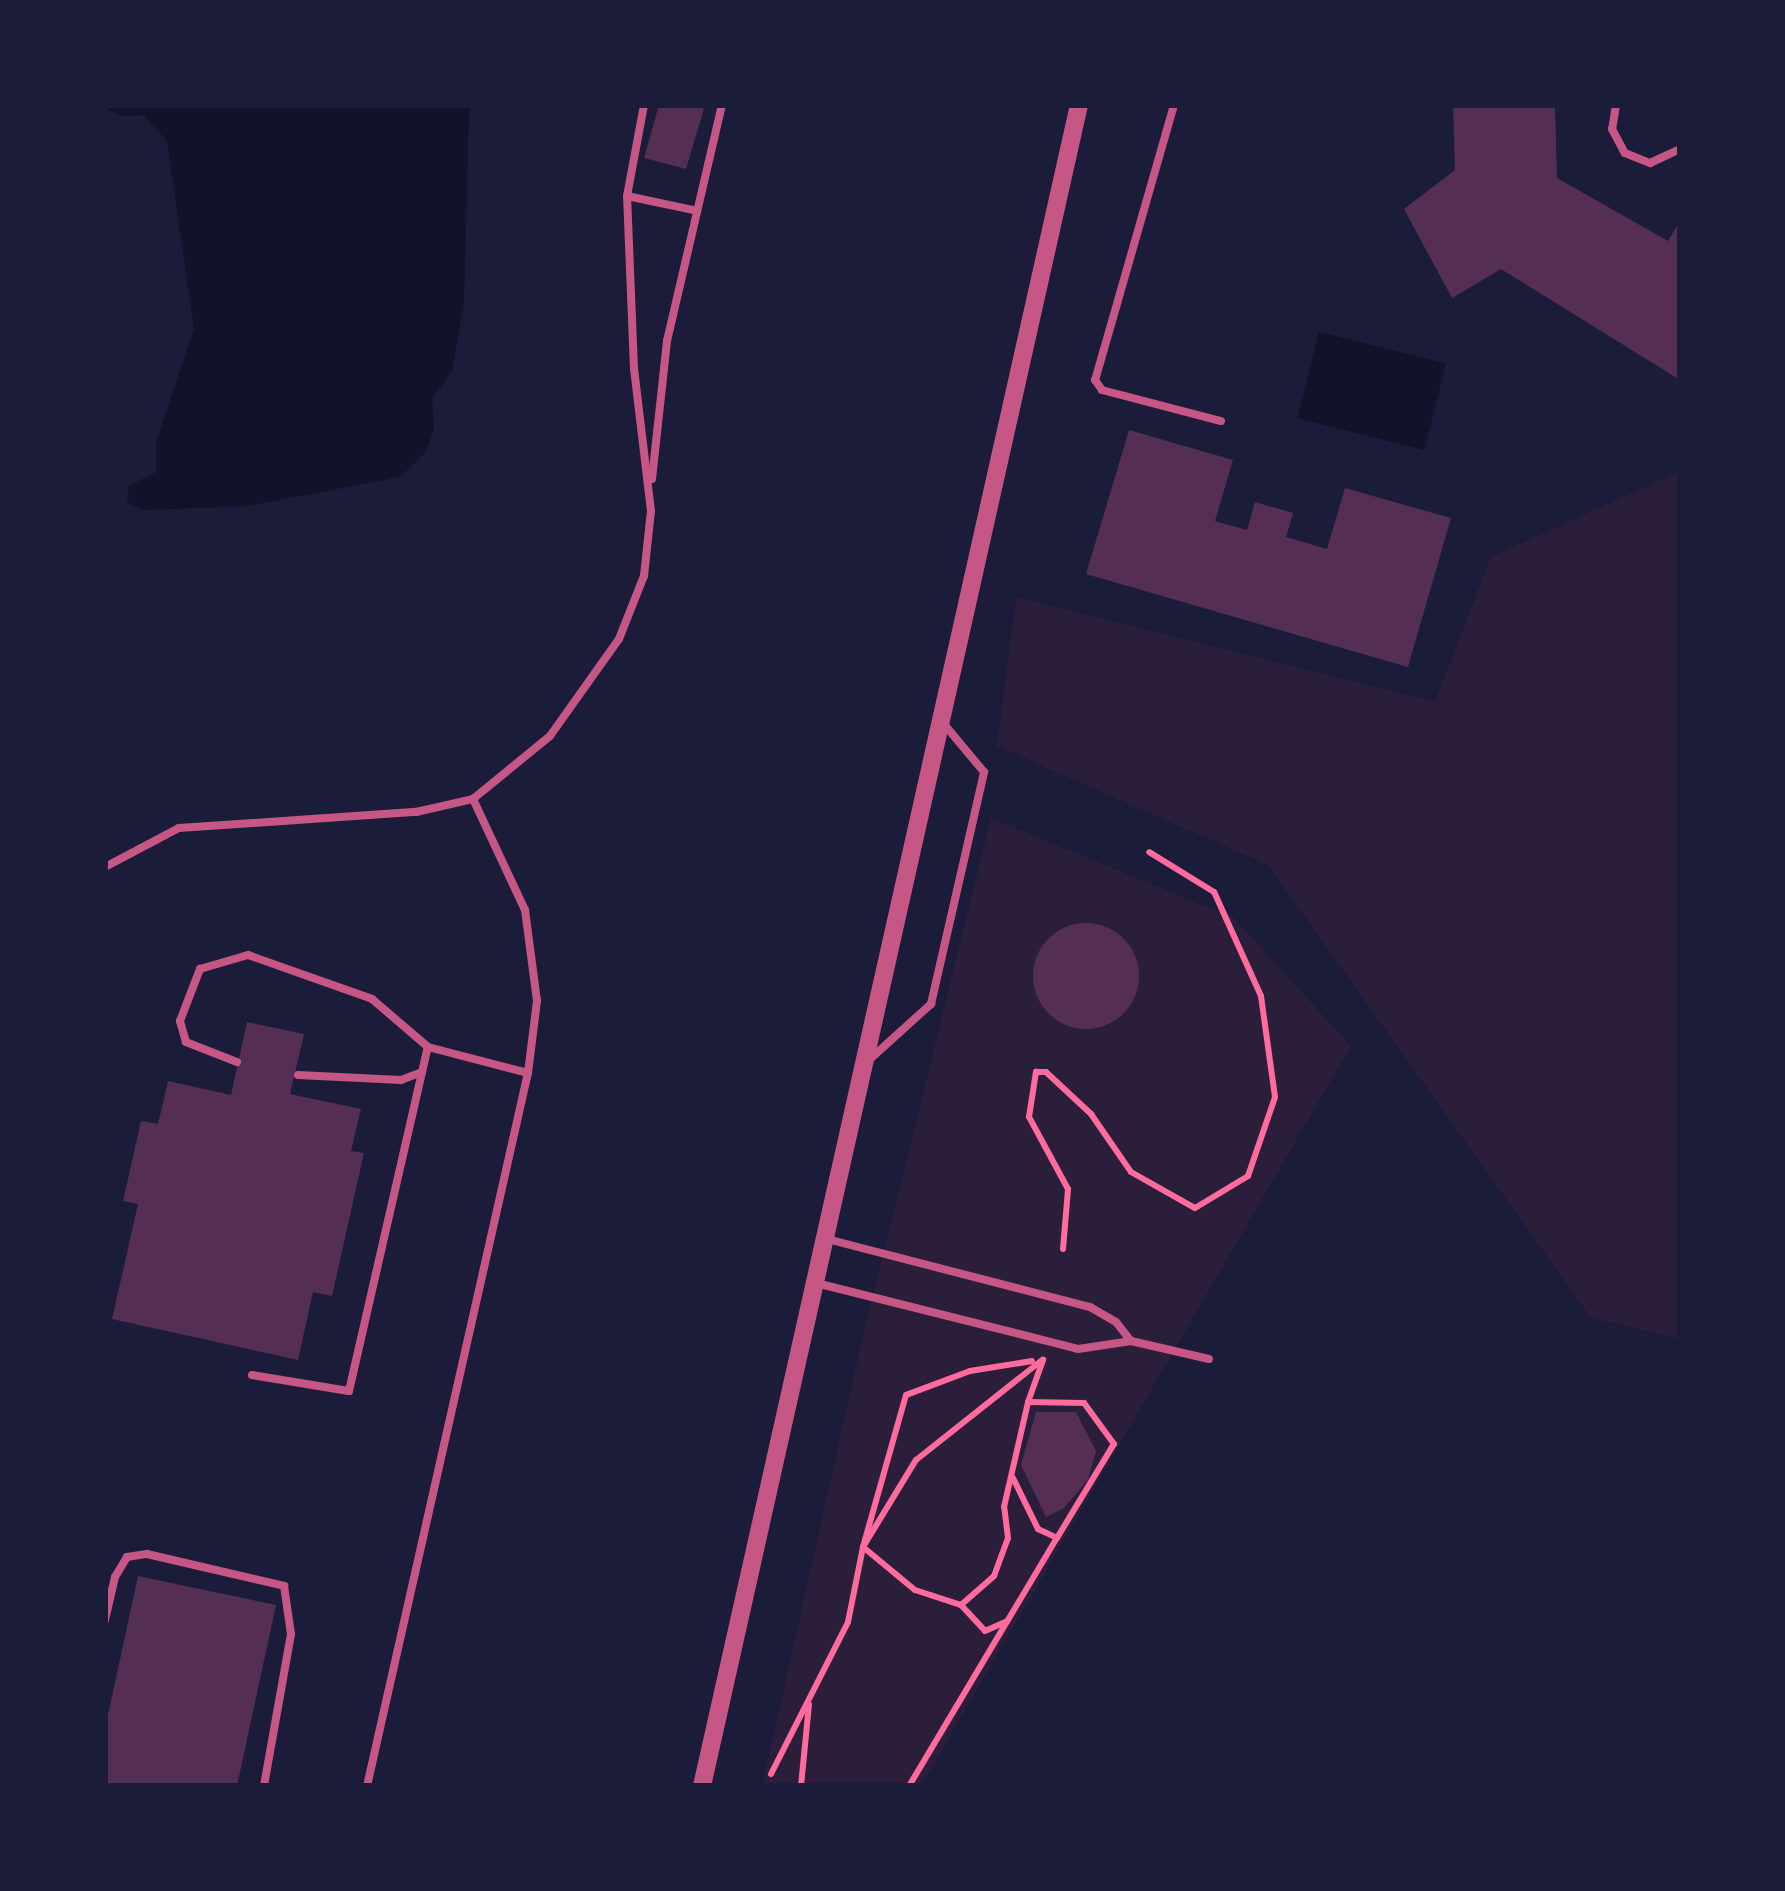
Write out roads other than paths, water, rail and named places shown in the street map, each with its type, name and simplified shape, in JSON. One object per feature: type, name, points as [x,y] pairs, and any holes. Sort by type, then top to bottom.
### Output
[{"type":"street","points":[[702,1786],[937,716],[1080,105]]},
{"type":"lane","points":[[644,105],[627,196],[634,369],[650,493]]},
{"type":"lane","points":[[105,868],[179,828],[416,812],[473,800],[550,736],[620,638],[644,576],[667,340],[693,210],[722,105]]},
{"type":"lane","points":[[1174,105],[1095,380],[1102,390],[1221,421]]},
{"type":"lane","points":[[1616,105],[1612,130],[1625,153],[1650,163],[1680,148]]},
{"type":"lane","points":[[627,196],[693,210]]},
{"type":"lane","points":[[859,1069],[931,1004],[984,772],[937,716]]},
{"type":"lane","points":[[366,1786],[528,1074],[537,1000],[525,910],[473,800]]},
{"type":"lane","points":[[238,1062],[186,1042],[180,1021],[200,970],[248,955],[372,999],[428,1048],[528,1074]]},
{"type":"lane","points":[[252,1375],[349,1391],[428,1048]]},
{"type":"lane","points":[[298,1075],[401,1080],[422,1072]]},
{"type":"lane","points":[[822,1238],[1090,1308],[1116,1322],[1130,1341]]},
{"type":"lane","points":[[812,1282],[1078,1350],[1130,1341],[1208,1359]]},
{"type":"lane","points":[[105,1620],[127,1557],[147,1554],[284,1586],[292,1634],[264,1786]]}]
